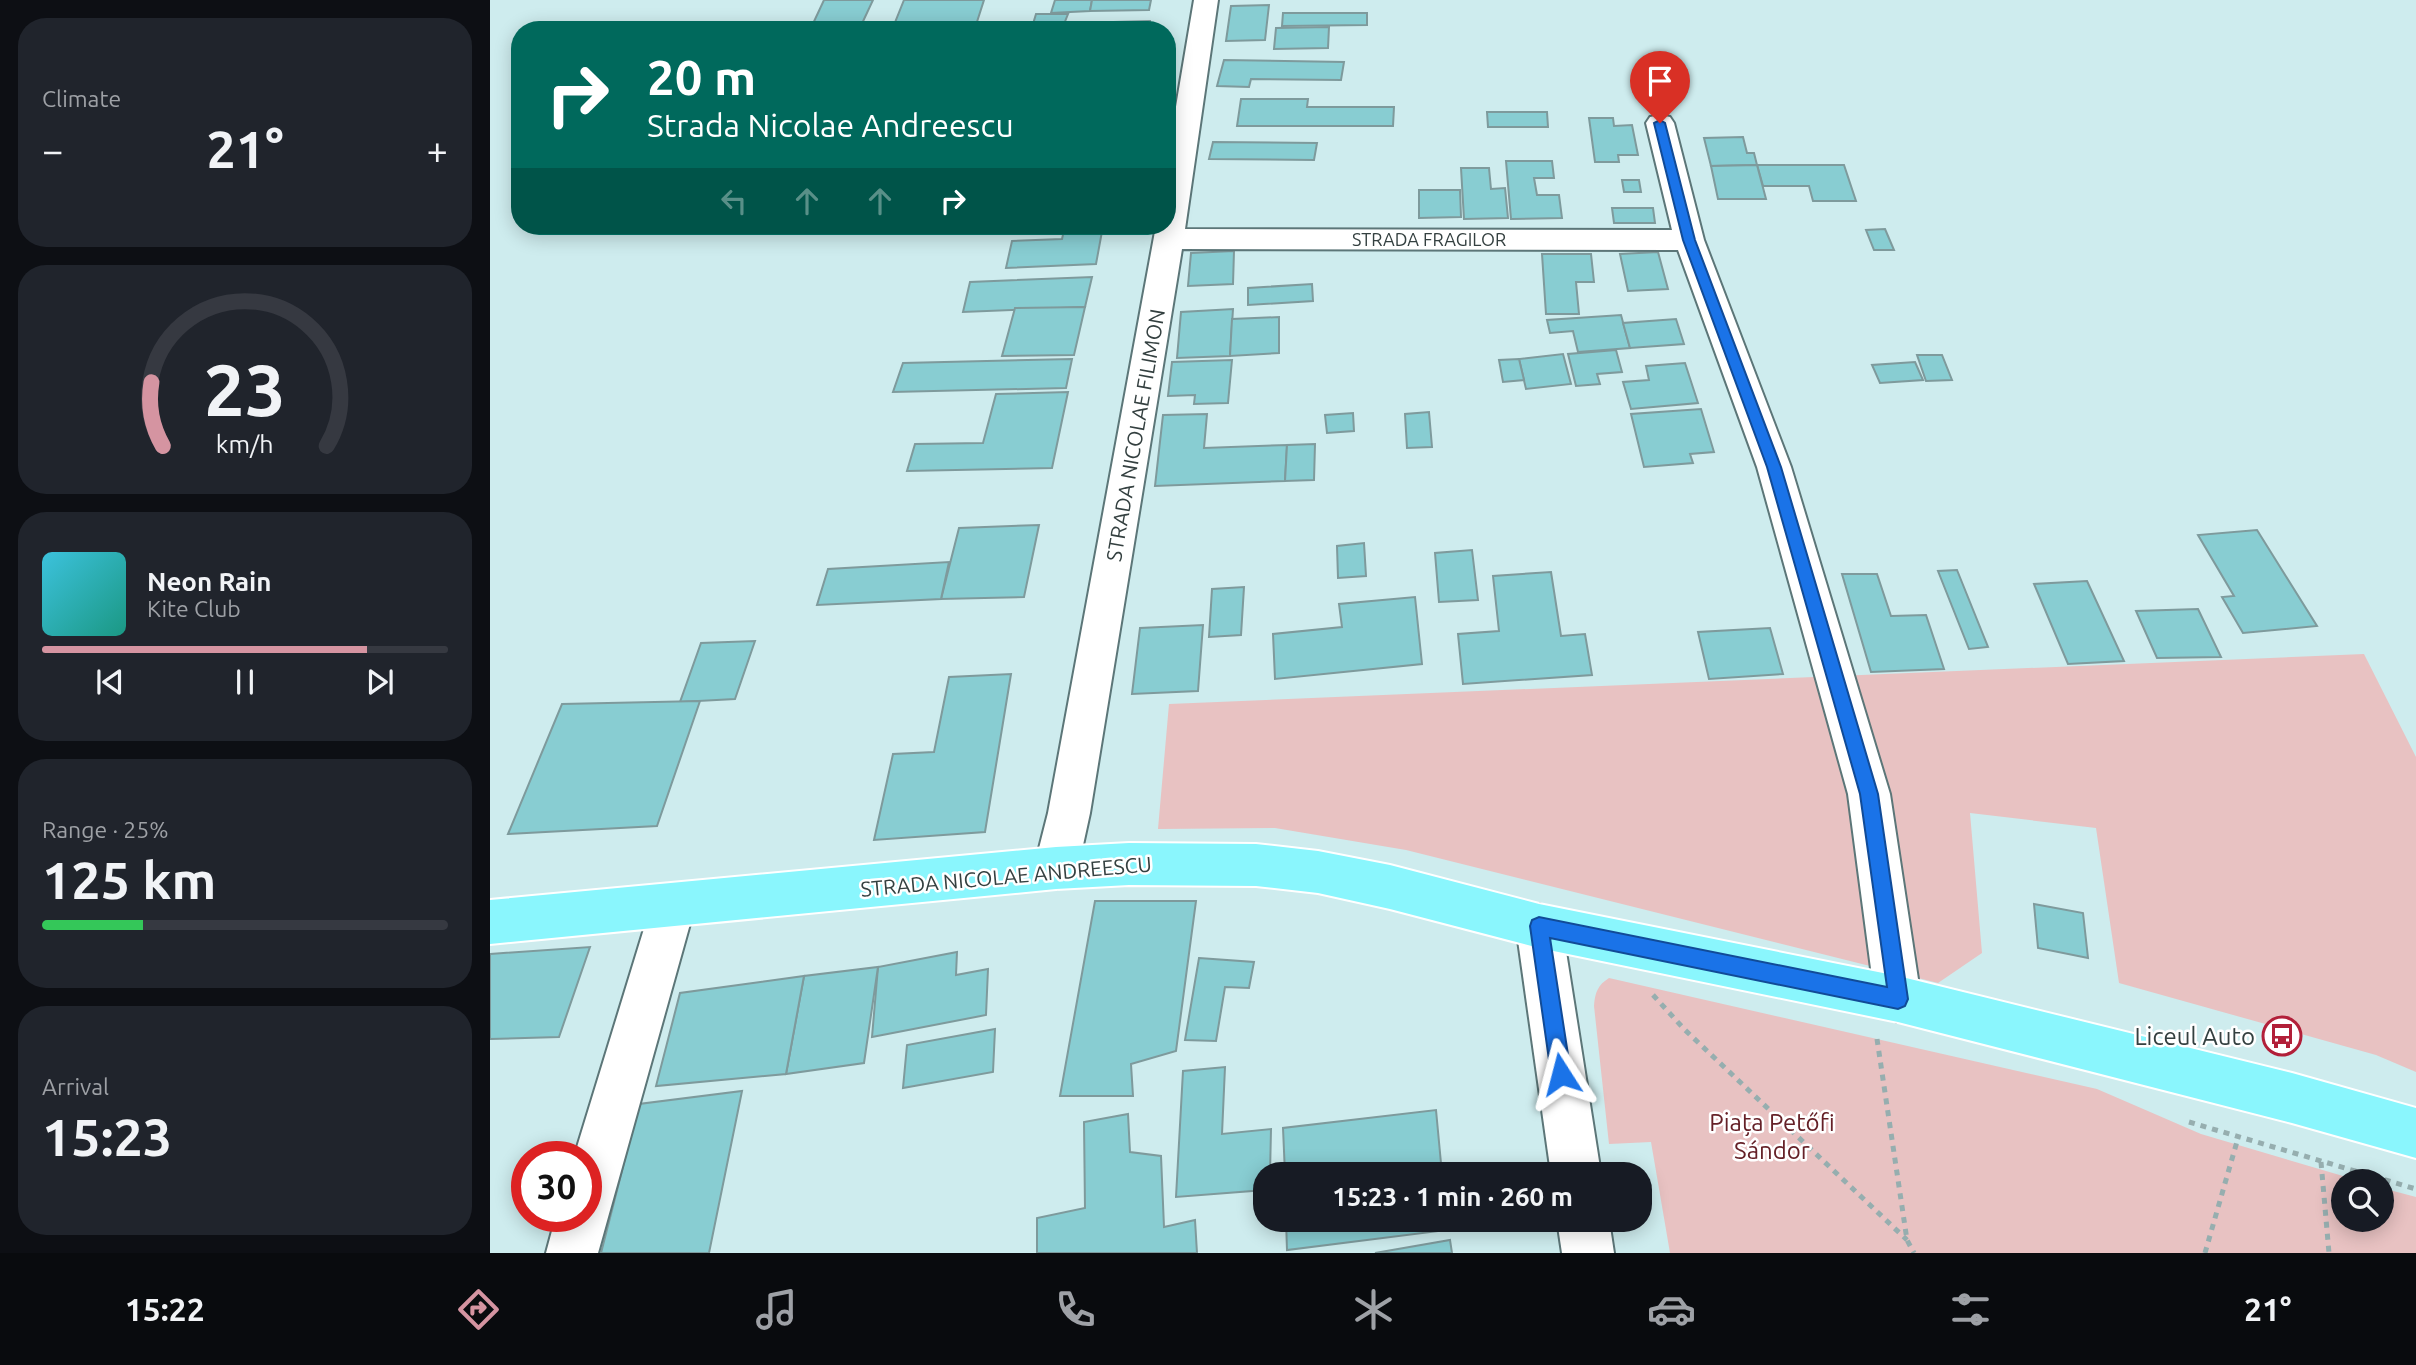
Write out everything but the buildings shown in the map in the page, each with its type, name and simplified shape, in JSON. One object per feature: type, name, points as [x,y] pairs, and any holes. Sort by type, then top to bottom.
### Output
[{"type":"main road","name":"STRADA NICOLAE ANDREESCU","points":[[490,922],[1056,869],[1129,864],[1256,864],[1318,872],[1390,887],[1887,1014],[2292,1098],[2416,1133]]},
{"type":"street","name":"STRADA NICOLAE FILIMON","points":[[1176,194],[1206,0]]},
{"type":"street","points":[[1660,123],[1689,240],[1774,467],[1869,794],[1887,1014]]},
{"type":"street","name":"STRADA NICOLAE FILIMON","points":[[1056,869],[1069,813],[1170,235]]},
{"type":"street","name":"STRADA FRAGILOR","points":[[1169,239],[1689,240]]},
{"type":"street","points":[[602,1148],[673,906]]},
{"type":"street","points":[[1539,926],[1574,1162]]},
{"type":"street","points":[[572,1253],[578,1232]]},
{"type":"street","points":[[1585,1232],[1588,1253]]},
{"type":"path","points":[[1648,990],[1695,1039],[1907,1240],[1914,1253]]},
{"type":"path","points":[[1887,1014],[1907,1240]]},
{"type":"path","points":[[2206,1253],[2238,1138]]},
{"type":"path","points":[[2321,1162],[2329,1253]]},
{"type":"green space","points":[[2364,654],[2416,757],[2416,1072],[2376,1055],[2119,983],[2096,828],[1970,813],[1982,953],[1938,983],[1406,850],[1275,828],[1158,829],[1169,704]]},
{"type":"green space","name":"Piața Petőfi Sándor","points":[[1609,978],[2097,1089],[2201,1134],[2331,1172],[2331,1232],[2394,1232],[2394,1191],[2416,1197],[2416,1253],[1670,1253],[1651,1142],[1609,1144],[1594,1006],[1602,983]]},
{"type":"place","name":"Liceul Auto","points":[[2282,1036]]},
{"type":"route","points":[[1561,1074],[1539,926],[1898,999],[1869,794],[1774,467],[1689,240],[1660,123]]}]
